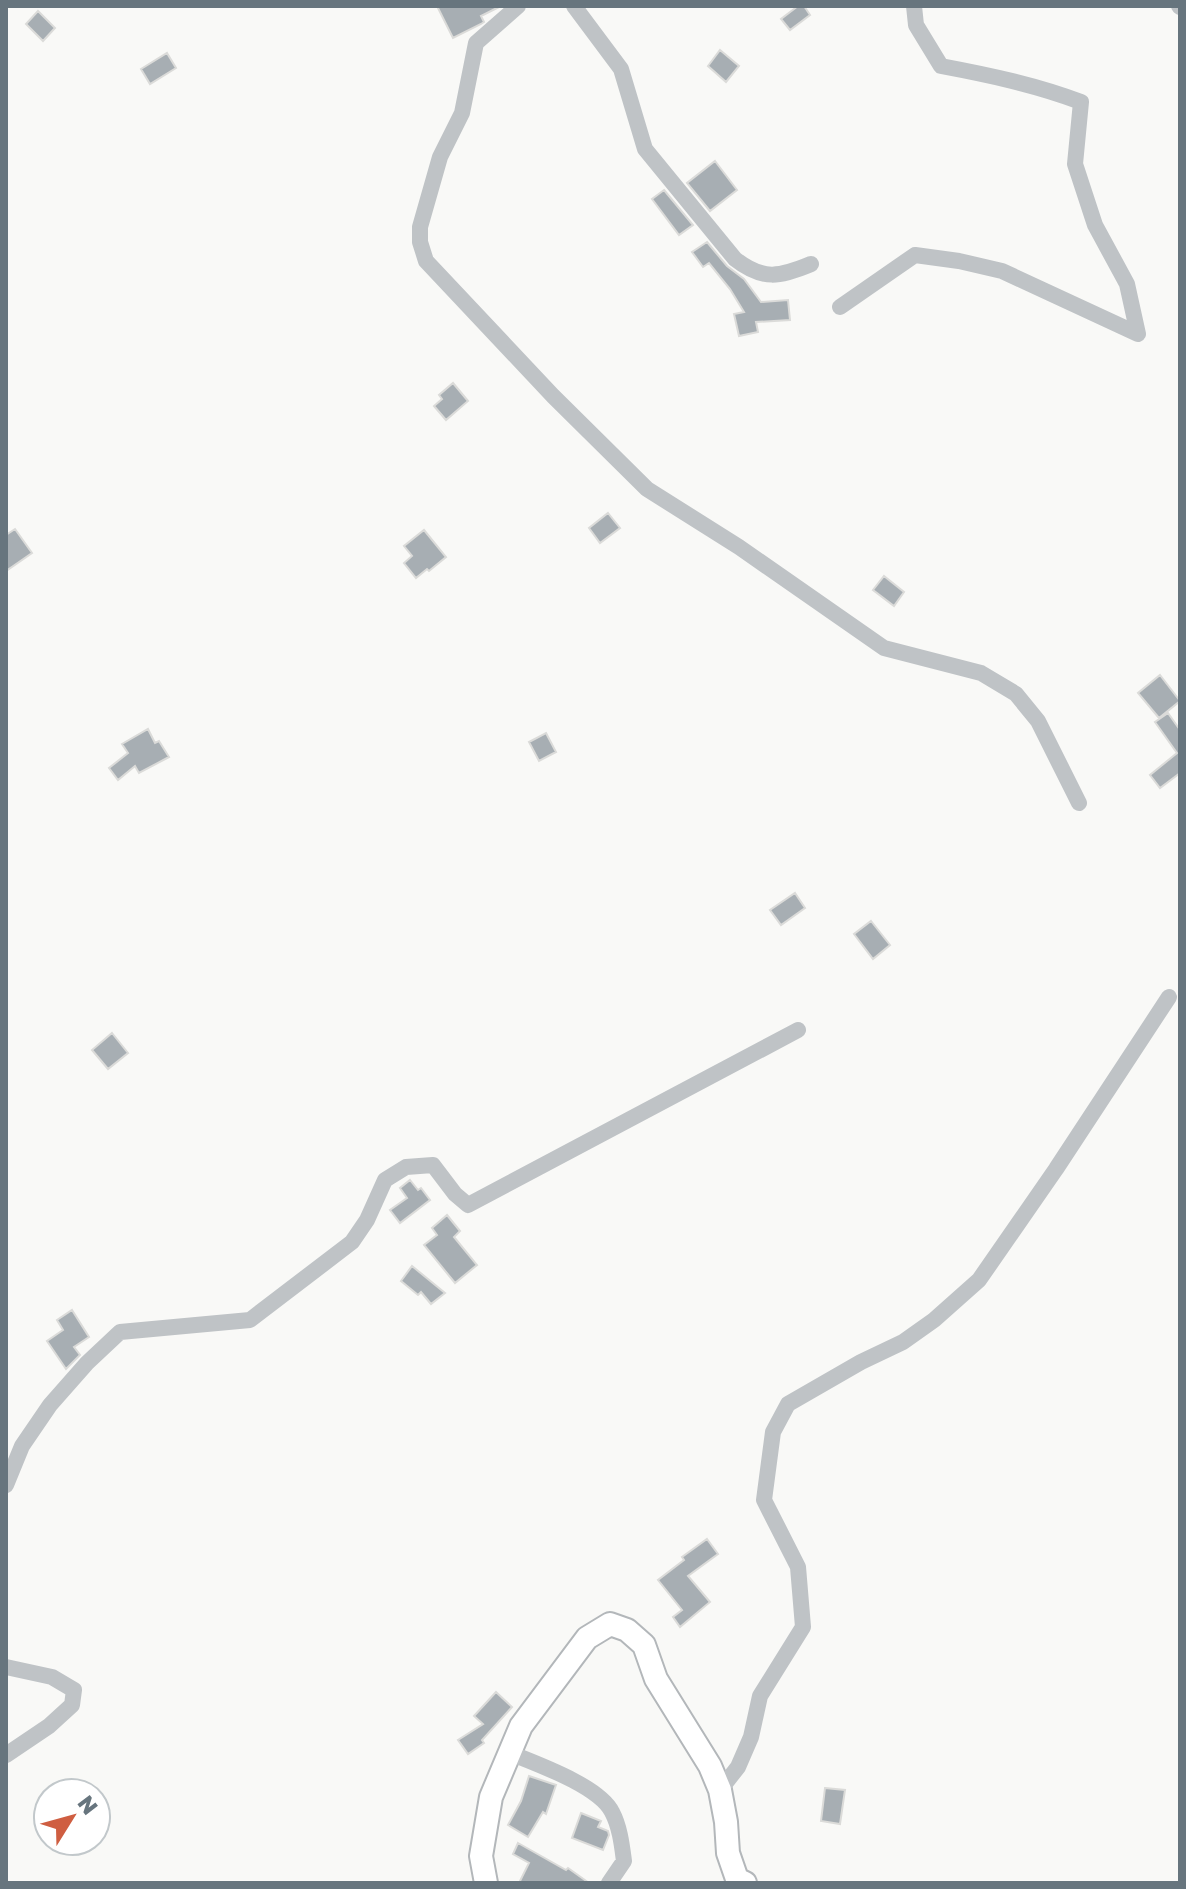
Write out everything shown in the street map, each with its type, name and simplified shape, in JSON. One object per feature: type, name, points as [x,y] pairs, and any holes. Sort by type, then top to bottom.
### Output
[{"type":"main road","points":[[486,1883],[481,1856],[491,1797],[521,1726],[587,1638],[610,1624],[627,1630],[644,1645],[656,1679],[710,1766],[720,1790],[728,1853],[737,1879],[745,1883]]},
{"type":"street","points":[[518,6],[476,43],[462,113],[440,157],[420,227],[420,242],[426,261],[553,396],[647,489],[739,547],[884,648],[981,673],[1016,694],[1038,721],[1079,803]]},
{"type":"street","points":[[574,6],[621,69],[645,149],[735,259],[747,268],[766,275],[787,274],[811,264]]},
{"type":"street","points":[[840,307],[915,255],[1002,271],[1138,334],[1127,284],[1095,225],[1075,164],[1081,102],[1050,90],[941,66],[916,25],[914,6]]},
{"type":"street","points":[[720,1790],[743,1757],[760,1696],[803,1627],[798,1567],[764,1500],[773,1432],[788,1404],[903,1342],[934,1320],[979,1280],[1169,997]]},
{"type":"street","points":[[6,1485],[22,1446],[50,1405],[120,1332],[250,1320],[352,1242],[367,1220],[385,1180],[406,1167],[433,1165],[455,1194],[468,1205],[798,1030]]},
{"type":"street","points":[[6,1667],[52,1677],[74,1690],[72,1705],[49,1726],[6,1755]]},
{"type":"street","points":[[510,1753],[561,1774],[597,1796],[612,1811],[624,1861],[609,1883]]},
{"type":"building","points":[[437,6],[501,6],[481,16],[484,22],[481,24],[453,38]]},
{"type":"building","points":[[798,6],[804,6],[810,15],[790,30],[781,19]]},
{"type":"building","points":[[38,11],[55,28],[43,41],[26,24]]},
{"type":"building","points":[[720,50],[739,66],[726,82],[708,66]]},
{"type":"building","points":[[167,53],[176,68],[150,84],[141,69]]},
{"type":"building","points":[[715,161],[737,190],[710,211],[687,183]]},
{"type":"building","points":[[664,190],[693,225],[679,235],[652,199]]},
{"type":"building","points":[[707,242],[727,266],[744,279],[761,302],[788,300],[790,320],[756,322],[758,332],[739,336],[734,314],[744,312],[709,263],[703,267],[692,252]]},
{"type":"building","points":[[453,383],[468,401],[446,420],[434,406],[442,399],[439,395]]},
{"type":"building","points":[[608,513],[620,528],[600,543],[589,528]]},
{"type":"building","points":[[15,529],[32,553],[6,571],[6,535]]},
{"type":"building","points":[[424,530],[446,557],[416,578],[404,563],[412,556],[404,546]]},
{"type":"building","points":[[884,576],[904,592],[894,606],[873,590]]},
{"type":"building","points":[[1160,675],[1180,701],[1159,718],[1138,693]]},
{"type":"building","points":[[1168,713],[1180,730],[1180,773],[1160,788],[1150,775],[1177,753],[1155,722]]},
{"type":"building","points":[[148,729],[155,743],[159,741],[169,757],[139,773],[135,766],[118,780],[109,768],[128,753],[122,744]]},
{"type":"building","points":[[546,733],[556,752],[539,761],[529,742]]},
{"type":"building","points":[[795,893],[805,908],[781,925],[770,910]]},
{"type":"building","points":[[871,921],[890,945],[873,959],[854,934]]},
{"type":"building","points":[[112,1033],[128,1053],[108,1069],[92,1050]]},
{"type":"building","points":[[410,1180],[430,1200],[400,1223],[390,1210],[407,1198],[400,1188]]},
{"type":"building","points":[[447,1215],[460,1231],[454,1237],[477,1265],[455,1283],[424,1245],[437,1235],[432,1228]]},
{"type":"building","points":[[412,1266],[445,1293],[431,1304],[421,1292],[418,1295],[401,1281]]},
{"type":"building","points":[[72,1310],[89,1337],[74,1347],[80,1355],[66,1369],[47,1341],[63,1330],[57,1320]]},
{"type":"building","points":[[707,1539],[718,1554],[688,1576],[710,1602],[680,1627],[673,1617],[682,1610],[658,1580]]},
{"type":"building","points":[[496,1692],[512,1707],[482,1740],[484,1743],[468,1754],[458,1740],[483,1724],[474,1716]]},
{"type":"building","points":[[529,1776],[556,1785],[546,1814],[543,1812],[528,1837],[508,1825],[521,1801]]},
{"type":"building","points":[[825,1788],[845,1790],[840,1824],[821,1821]]},
{"type":"building","points":[[581,1813],[601,1821],[598,1827],[608,1831],[603,1850],[572,1838]]},
{"type":"building","points":[[518,1843],[566,1870],[568,1868],[589,1883],[519,1883],[529,1863],[513,1854]]}]
